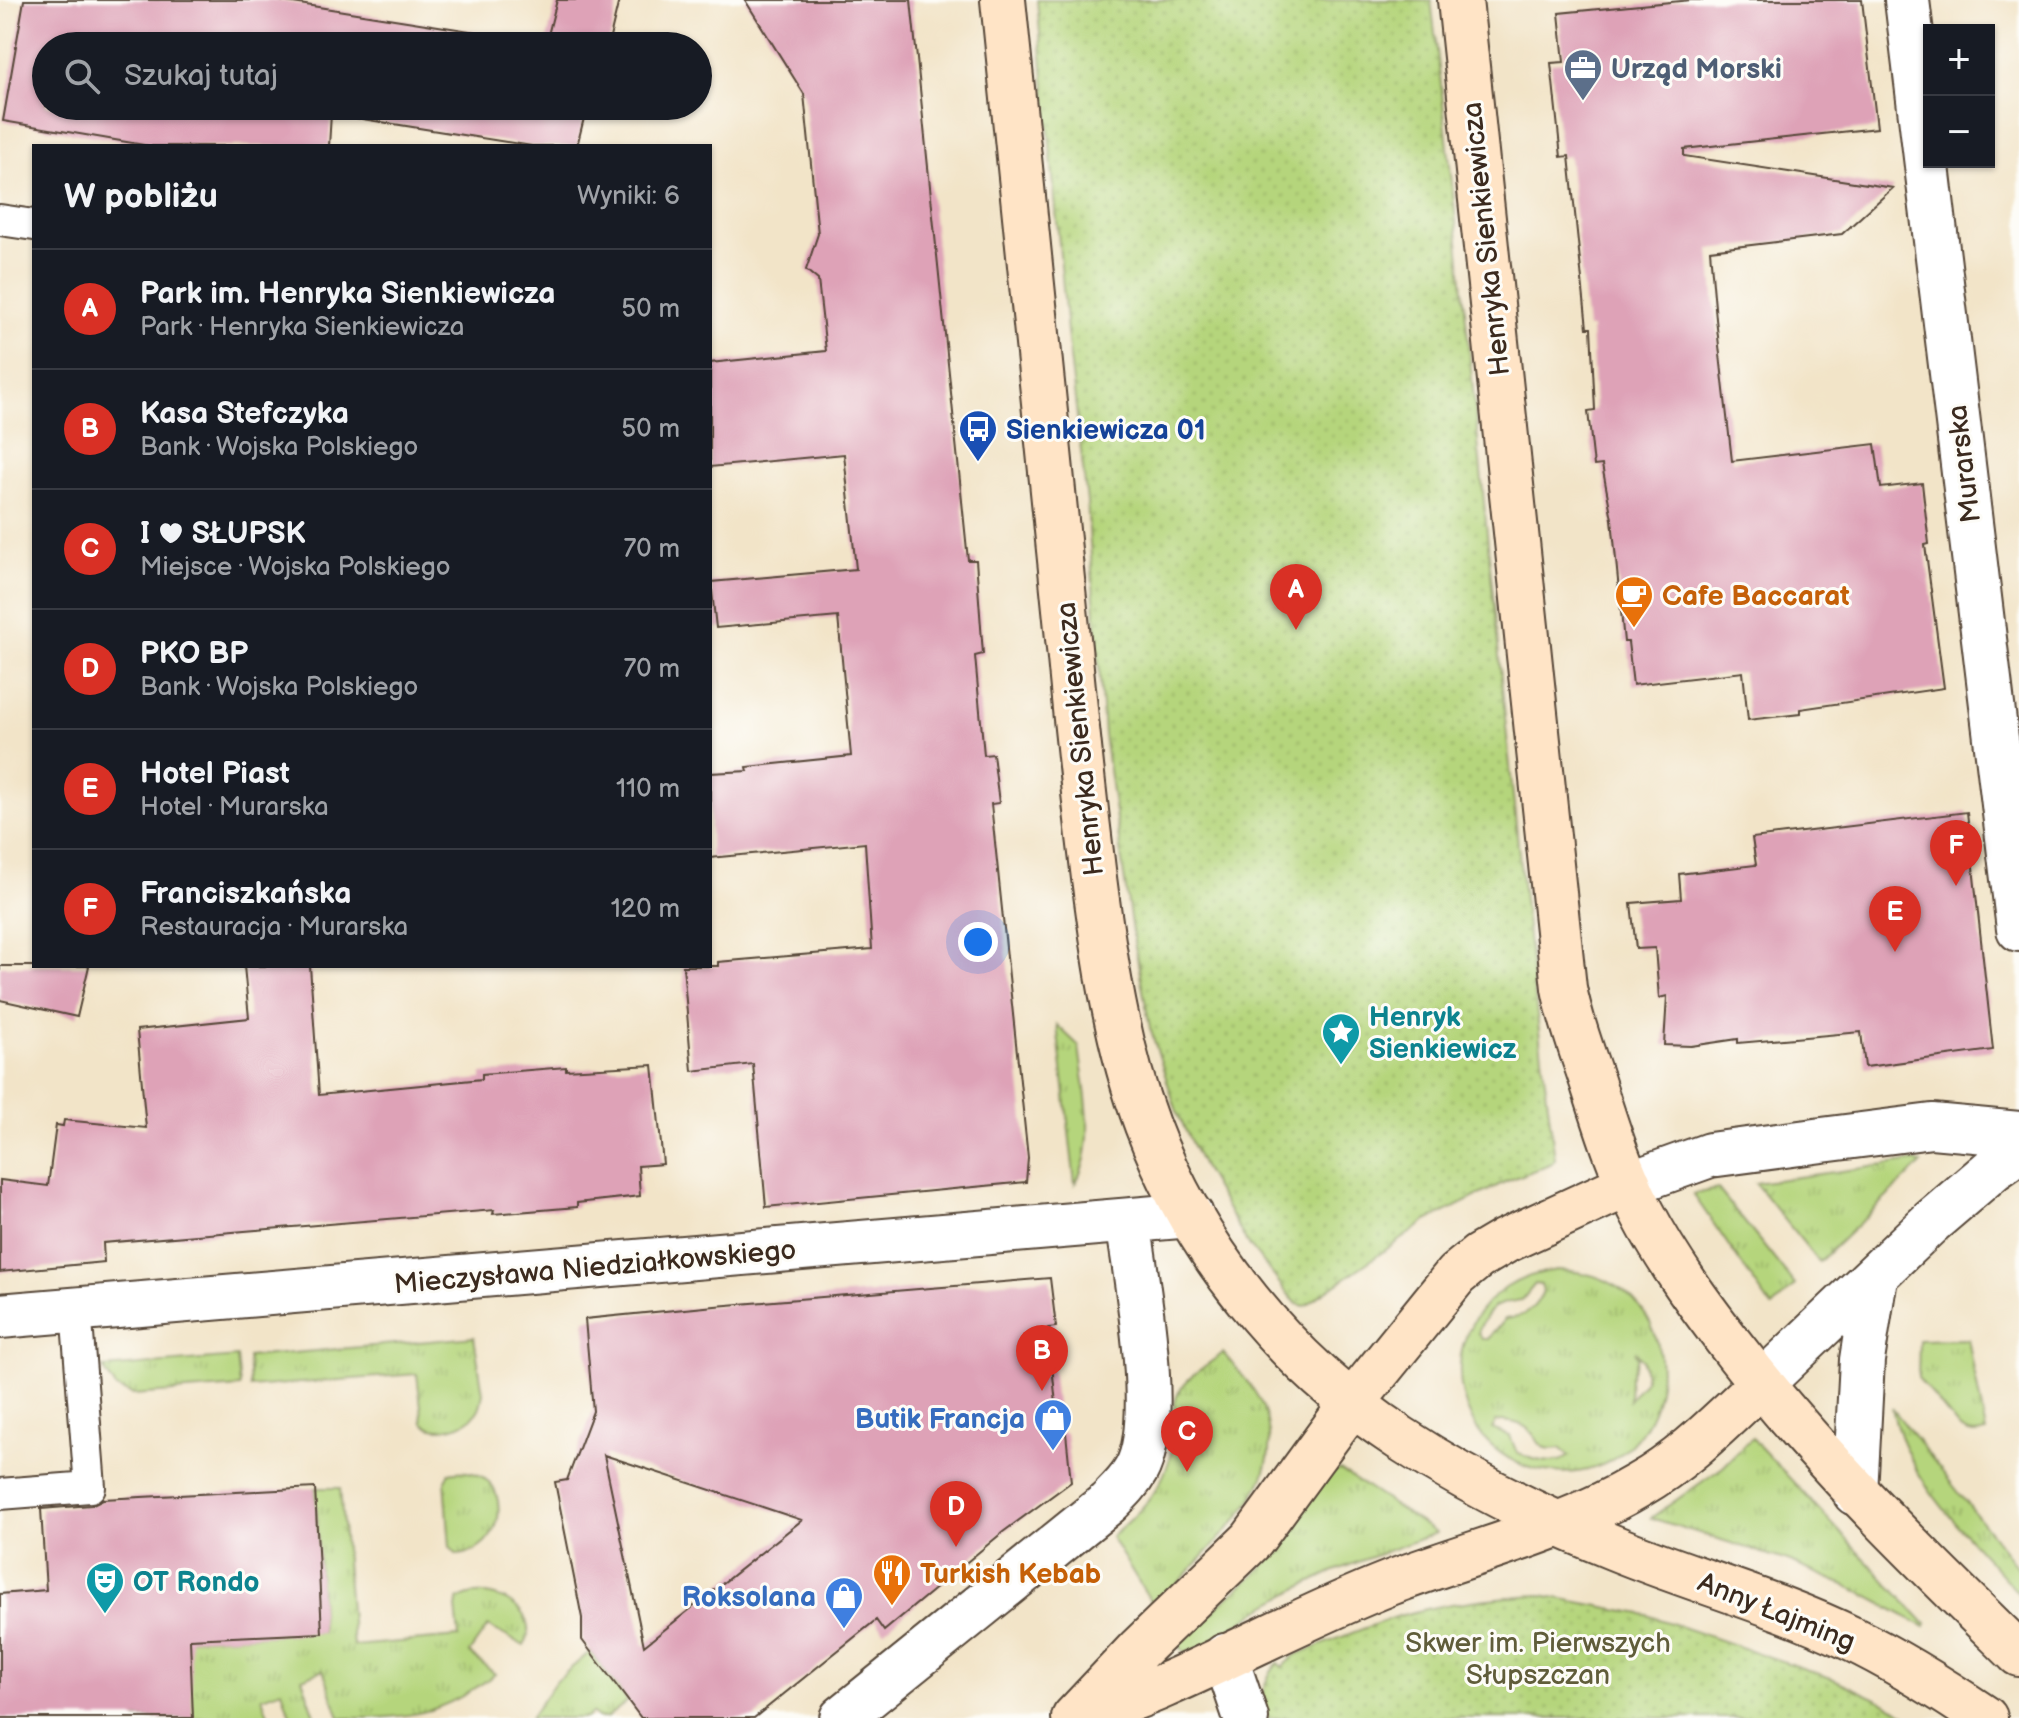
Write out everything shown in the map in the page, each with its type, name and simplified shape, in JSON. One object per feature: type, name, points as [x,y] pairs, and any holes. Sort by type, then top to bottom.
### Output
[{"type":"main road","name":"Henryka Sienkiewicza","points":[[1003,0],[1087,821],[1107,976],[1128,1065],[1148,1129],[1215,1256],[1257,1313],[1306,1364],[1353,1402]]},
{"type":"main road","name":"Henryka Sienkiewicza","points":[[1460,0],[1564,988],[1603,1116],[1642,1213],[1677,1271],[1761,1384]]},
{"type":"main road","points":[[1075,1718],[1139,1649],[1252,1540],[1353,1402],[1456,1275],[1478,1257],[1577,1206],[1629,1184]]},
{"type":"main road","points":[[1075,1718],[1162,1687],[1391,1583],[1521,1540],[1611,1500],[1654,1476],[1761,1384],[1855,1493],[2019,1654]]},
{"type":"main road","name":"Anny Łajming","points":[[1353,1402],[1397,1436],[1488,1490],[1613,1547],[1851,1638],[1914,1672],[1985,1718]]},
{"type":"street","name":"Murarska","points":[[1907,0],[2019,929]]},
{"type":"street","points":[[1629,1184],[1710,1155],[1838,1138],[1932,1126],[2019,1134]]},
{"type":"street","points":[[1761,1384],[1961,1195],[2019,1151]]},
{"type":"street","name":"Mieczysława Niedziałkowskiego","points":[[0,1316],[1191,1215]]},
{"type":"street","points":[[842,1718],[1108,1503],[1137,1469],[1146,1440],[1146,1366],[1128,1221]]},
{"type":"street","points":[[1855,1493],[1862,1360],[1875,1277]]},
{"type":"street","points":[[1225,1656],[1246,1718]]},
{"type":"lane","points":[[0,220],[32,225]]},
{"type":"lane","points":[[0,1494],[90,1487],[76,1309]]},
{"type":"green space","points":[[1037,0],[1431,0],[1521,870],[1555,1159],[1427,1221],[1305,1306],[1297,1304],[1246,1241],[1203,1167],[1178,1115],[1150,1028],[1131,925],[1104,735],[1087,502],[1067,332]]},
{"type":"green space","points":[[1057,1025],[1079,1046],[1088,1116],[1086,1151],[1075,1184]]},
{"type":"green space","points":[[1914,1161],[1922,1163],[1819,1262],[1755,1183]]},
{"type":"green space","points":[[1718,1189],[1795,1285],[1772,1308],[1693,1194]]},
{"type":"green space","points":[[1557,1270],[1607,1281],[1640,1307],[1658,1343],[1660,1383],[1648,1421],[1624,1452],[1587,1470],[1538,1470],[1508,1458],[1477,1429],[1462,1394],[1460,1368],[1463,1344],[1473,1322],[1487,1303],[1507,1287],[1530,1276]],"holes":[[[1535,1284],[1541,1285],[1543,1292],[1536,1304],[1523,1314],[1505,1319],[1488,1339],[1482,1339],[1478,1333],[1489,1311],[1499,1305],[1522,1300]],[[1635,1351],[1643,1361],[1645,1380],[1629,1400],[1630,1378],[1638,1358]],[[1496,1422],[1522,1425],[1543,1447],[1560,1448],[1569,1456],[1551,1462],[1517,1453],[1510,1436],[1492,1429]]]},
{"type":"green space","points":[[474,1337],[483,1393],[481,1403],[472,1417],[452,1428],[429,1427],[423,1423],[417,1374],[250,1387],[248,1357]]},
{"type":"green space","points":[[1968,1339],[1986,1432],[1979,1434],[1959,1428],[1918,1378],[1919,1340]]},
{"type":"green space","points":[[1223,1353],[1251,1386],[1263,1408],[1269,1430],[1266,1468],[1259,1486],[1237,1518],[1155,1608],[1111,1537],[1145,1504],[1161,1481],[1171,1452],[1175,1404],[1181,1388]]},
{"type":"green space","points":[[237,1357],[240,1387],[133,1395],[116,1388],[103,1368]]},
{"type":"green space","points":[[1892,1408],[2019,1569],[2019,1594],[1926,1485],[1911,1461]]},
{"type":"green space","points":[[1752,1438],[1926,1624],[1925,1627],[1856,1590],[1788,1561],[1651,1518],[1723,1467]]},
{"type":"green space","points":[[1340,1470],[1436,1533],[1334,1571],[1269,1604],[1207,1645],[1185,1653],[1179,1645],[1180,1640],[1269,1561],[1294,1531],[1311,1493],[1322,1477]]},
{"type":"green space","points":[[449,1473],[474,1473],[488,1481],[496,1494],[499,1509],[496,1525],[488,1539],[475,1550],[457,1555],[450,1547],[445,1480]]},
{"type":"green space","points":[[315,1488],[340,1488],[353,1646],[459,1637],[458,1600],[483,1594],[497,1596],[520,1610],[528,1633],[524,1646],[488,1626],[469,1653],[495,1674],[457,1699],[422,1712],[340,1718],[323,1670],[302,1678],[316,1718],[291,1718],[282,1690],[262,1697],[269,1718],[135,1718],[129,1642],[322,1632]]},
{"type":"green space","name":"Skwer im. Pierwszych Słupszczan","points":[[1541,1595],[1647,1615],[1834,1679],[1896,1708],[1910,1718],[1261,1718],[1262,1695],[1269,1675],[1278,1663],[1282,1667],[1295,1655],[1406,1614],[1473,1601]]},
{"type":"green space","points":[[590,1652],[628,1701],[606,1718],[597,1718],[592,1713],[586,1718],[530,1718],[556,1681]]},
{"type":"building","points":[[24,0],[274,0],[476,32],[32,32],[32,120],[331,120],[329,144],[138,144],[3,121]]},
{"type":"building","points":[[557,0],[619,0],[611,32],[549,32]]},
{"type":"building","points":[[745,0],[911,0],[968,560],[976,560],[983,654],[975,656],[984,755],[993,754],[999,803],[991,804],[1028,1158],[1026,1182],[766,1207],[753,1064],[692,1071],[683,968],[712,968],[718,966],[718,962],[872,949],[865,843],[712,858],[712,773],[748,771],[747,767],[851,756],[838,617],[716,628],[712,591],[712,582],[856,569],[844,454],[712,467],[712,363],[826,351],[818,280],[806,270],[818,234],[804,94]]},
{"type":"building","points":[[1691,0],[1862,0],[1877,128],[1684,149],[1684,156],[1893,188],[1842,234],[1710,250],[1716,319],[1732,461],[1875,444],[1881,488],[1922,483],[1929,544],[1925,545],[1944,688],[1800,709],[1800,714],[1748,720],[1743,672],[1633,685],[1628,642],[1624,642],[1612,519],[1602,465],[1594,466],[1588,411],[1595,410],[1591,328],[1587,328],[1569,156],[1561,157],[1551,63],[1564,62],[1559,13]]},
{"type":"building","points":[[369,120],[584,120],[578,144],[519,144]]},
{"type":"building","points":[[1967,812],[1993,1050],[1865,1067],[1861,1032],[1738,1043],[1738,1039],[1691,1046],[1664,1045],[1667,996],[1659,998],[1655,948],[1636,949],[1631,903],[1681,899],[1679,874],[1756,865],[1752,838]]},
{"type":"building","points":[[0,966],[89,968],[77,1017],[0,1000]]},
{"type":"building","points":[[244,968],[310,968],[319,1095],[482,1079],[482,1074],[566,1067],[566,1070],[653,1065],[663,1164],[638,1166],[640,1196],[577,1203],[577,1207],[493,1214],[494,1210],[103,1243],[104,1262],[0,1272],[0,1180],[48,1186],[56,1125],[63,1126],[64,1120],[146,1128],[137,1030],[249,1018]]},
{"type":"building","points":[[1050,1278],[1056,1327],[1048,1328],[1059,1432],[1066,1433],[1071,1482],[1003,1532],[884,1631],[876,1620],[754,1718],[641,1718],[582,1640],[582,1618],[555,1482],[567,1480],[593,1411],[585,1319]],"holes":[[[604,1455],[802,1520],[644,1646]]]},
{"type":"building","points":[[315,1488],[322,1633],[190,1639],[193,1718],[0,1718],[0,1594],[46,1590],[41,1509],[91,1505],[103,1499]]},
{"type":"place","name":"Urząd Morski","points":[[1583,102]]},
{"type":"place","name":"Sienkiewicza 01","points":[[978,463]]},
{"type":"place","name":"Cafe Baccarat","points":[[1634,629]]},
{"type":"place","name":"Park im. Henryka Sienkiewicza","points":[[1296,630]]},
{"type":"place","name":"Franciszkańska","points":[[1956,886]]},
{"type":"place","name":"Hotel Piast","points":[[1895,952]]},
{"type":"place","name":"Henryk Sienkiewicz","points":[[1341,1066]]},
{"type":"place","name":"Kasa Stefczyka","points":[[1042,1391]]},
{"type":"place","name":"Butik Francja","points":[[1053,1452]]},
{"type":"place","name":"I ♥ SŁUPSK","points":[[1187,1472]]},
{"type":"place","name":"PKO BP","points":[[956,1547]]},
{"type":"place","name":"Turkish Kebab","points":[[892,1607]]},
{"type":"place","name":"OT Rondo","points":[[105,1615]]},
{"type":"place","name":"Roksolana","points":[[844,1630]]}]
